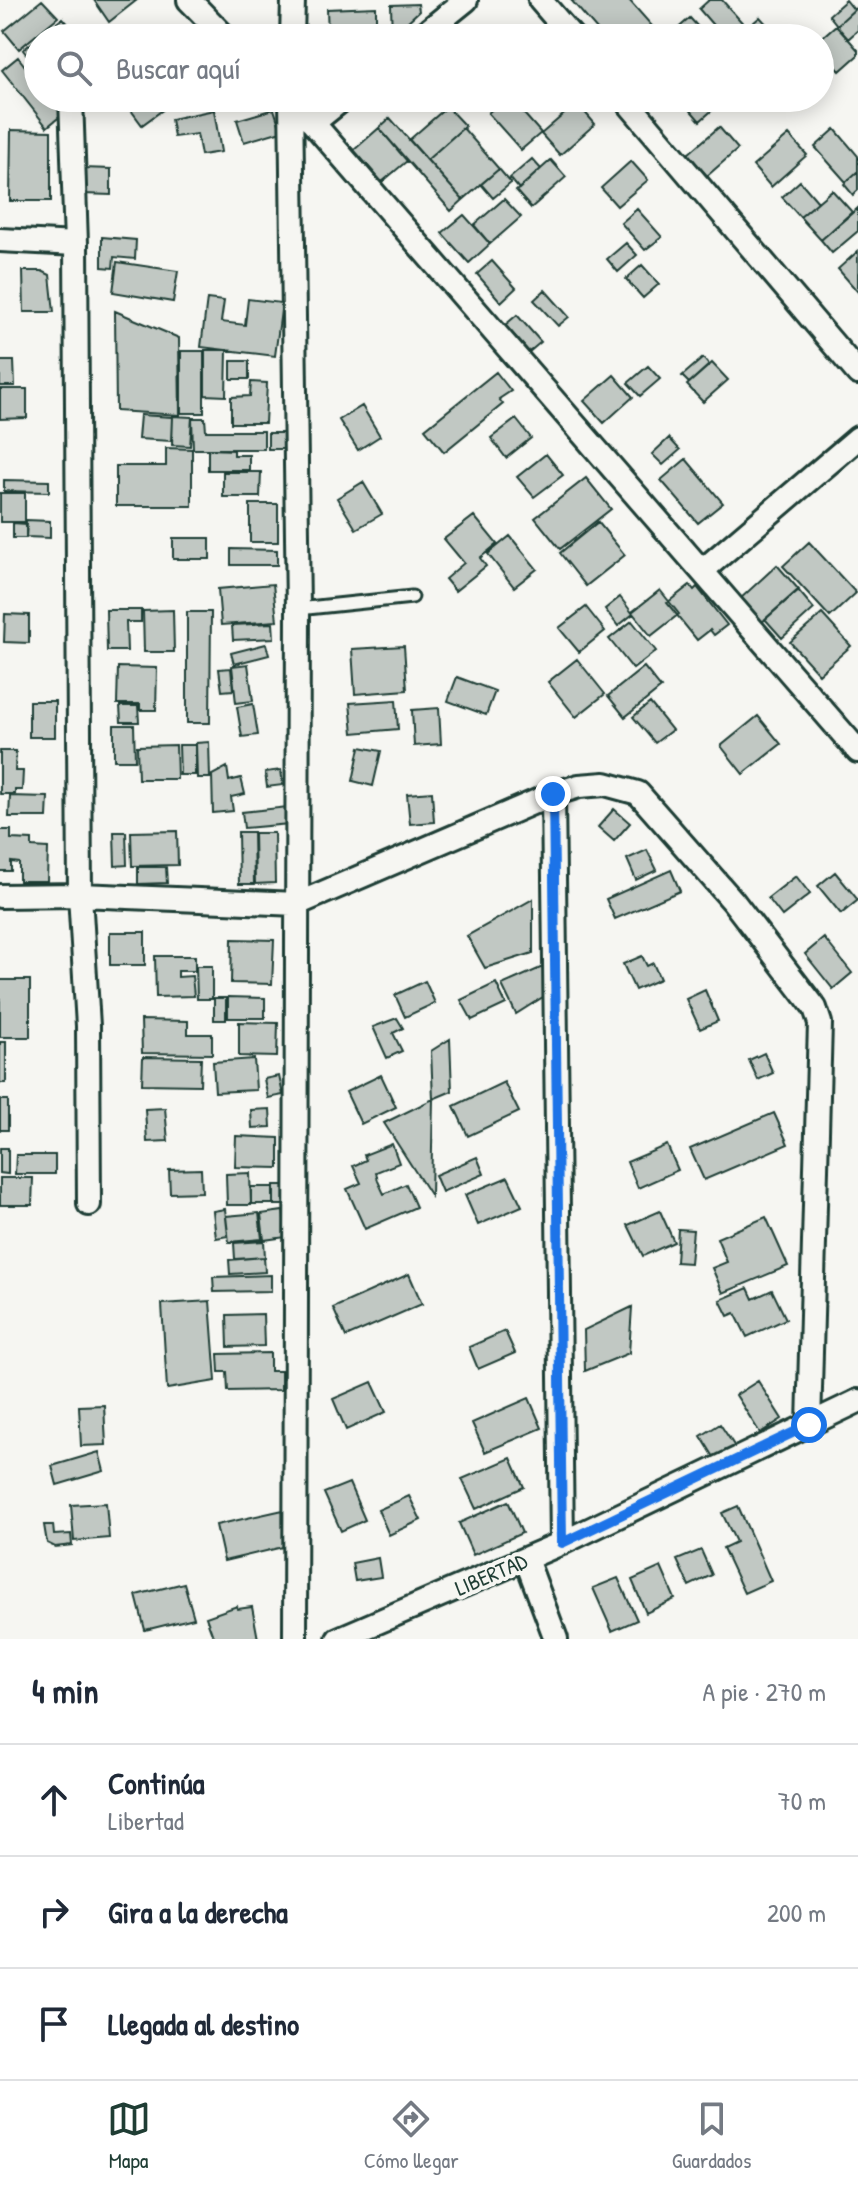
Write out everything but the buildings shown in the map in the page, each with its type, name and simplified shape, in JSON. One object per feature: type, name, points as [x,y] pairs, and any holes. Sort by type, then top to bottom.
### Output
[{"type":"street","points":[[189,0],[212,24]]},
{"type":"street","points":[[292,24],[293,0]]},
{"type":"street","points":[[436,24],[466,0]]},
{"type":"street","points":[[540,0],[561,24]]},
{"type":"street","points":[[71,112],[76,244],[80,895],[88,1026],[89,1204]]},
{"type":"street","points":[[289,112],[298,609],[295,1639]]},
{"type":"street","points":[[302,112],[858,751]]},
{"type":"street","points":[[313,123],[327,112]]},
{"type":"street","points":[[636,112],[858,373]]},
{"type":"street","points":[[0,240],[76,244]]},
{"type":"street","points":[[702,571],[858,438]]},
{"type":"street","points":[[0,896],[80,895],[297,904],[553,794],[579,786],[605,784],[638,793],[733,901],[815,1008],[820,1023],[809,1425]]},
{"type":"street","points":[[553,794],[562,1543]]},
{"type":"street","name":"LIBERTAD","points":[[338,1639],[562,1543],[858,1401]]},
{"type":"street","points":[[526,1559],[556,1639]]},
{"type":"lane","points":[[298,609],[412,597]]},
{"type":"route","points":[[553,794],[562,1543],[809,1425]]}]
